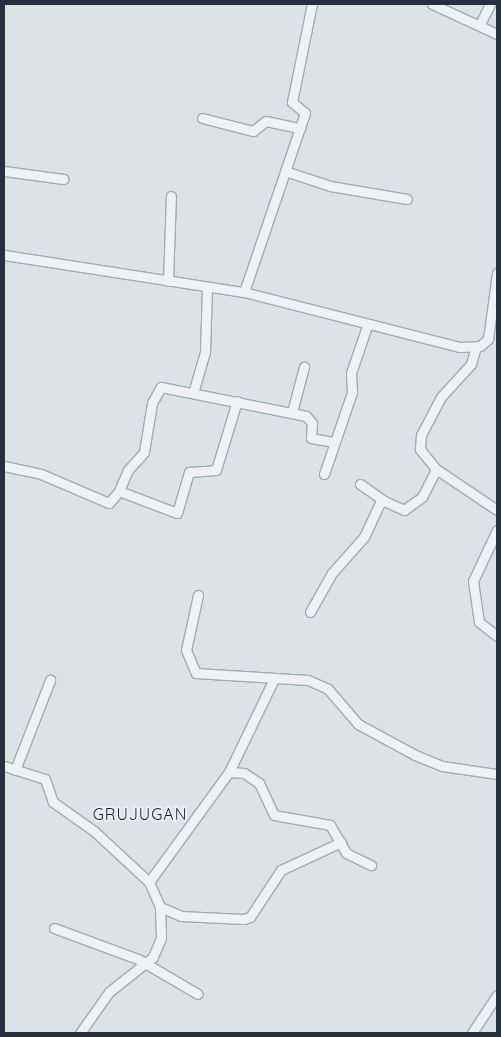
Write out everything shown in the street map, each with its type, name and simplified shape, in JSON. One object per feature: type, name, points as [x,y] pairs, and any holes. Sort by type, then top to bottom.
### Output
[{"type":"street","points":[[244,292],[305,111],[292,102],[312,4]]},
{"type":"street","points":[[432,4],[480,24],[497,34]]},
{"type":"street","points":[[480,24],[490,4]]},
{"type":"street","points":[[202,118],[253,131],[266,121],[300,128]]},
{"type":"street","points":[[285,170],[330,186],[407,199]]},
{"type":"street","points":[[4,171],[63,179]]},
{"type":"street","points":[[168,281],[171,196]]},
{"type":"street","points":[[4,255],[207,288],[244,292],[436,344],[476,347],[488,339],[497,272]]},
{"type":"street","points":[[193,393],[205,352],[207,288]]},
{"type":"street","points":[[324,474],[333,442],[352,392],[351,373],[367,326]]},
{"type":"street","points":[[476,347],[474,358],[441,397],[419,440],[423,455],[436,469],[497,510]]},
{"type":"street","points":[[292,412],[304,367]]},
{"type":"street","points":[[4,466],[41,474],[109,503],[119,491],[128,470],[144,452],[156,391],[165,387],[292,412],[310,418],[311,438],[333,442]]},
{"type":"street","points":[[119,491],[177,513],[189,472],[216,470],[237,401]]},
{"type":"street","points":[[360,484],[399,510],[415,504],[436,469]]},
{"type":"street","points":[[310,612],[332,573],[364,537],[384,501]]},
{"type":"street","points":[[497,530],[472,581],[480,622],[497,636]]},
{"type":"street","points":[[198,595],[186,650],[196,673],[272,681],[308,680],[320,684],[358,724],[415,755],[442,766],[497,774]]},
{"type":"street","points":[[15,770],[50,680]]},
{"type":"street","points":[[149,882],[229,772],[272,681]]},
{"type":"street","points":[[4,766],[44,779],[53,802],[94,831],[149,882],[160,907],[160,944],[145,963],[109,992],[80,1033]]},
{"type":"street","points":[[229,772],[244,773],[258,782],[274,815],[330,825],[346,853],[371,865]]},
{"type":"street","points":[[160,907],[181,916],[244,919],[250,917],[281,870],[341,842]]},
{"type":"street","points":[[54,928],[145,963],[198,994]]},
{"type":"street","points":[[472,1033],[497,995]]},
{"type":"district","name":"GRUJUGAN","points":[[140,814]]}]
